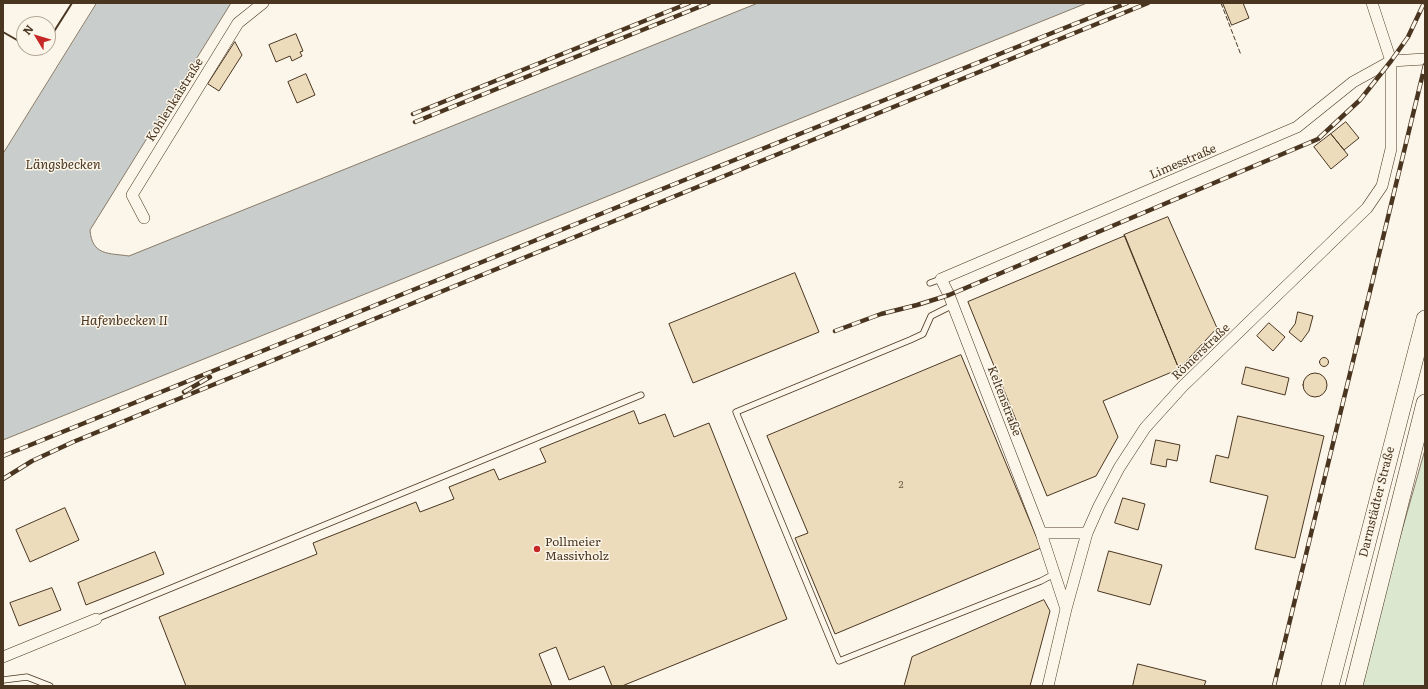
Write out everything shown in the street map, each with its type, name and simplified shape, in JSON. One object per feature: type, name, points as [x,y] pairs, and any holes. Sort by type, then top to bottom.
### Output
[{"type":"main road","name":"Darmstädter Straße","points":[[1330,686],[1425,319]]},
{"type":"main road","name":"Darmstädter Straße","points":[[1354,686],[1425,403]]},
{"type":"street","name":"Kohlenkaistraße","points":[[144,218],[132,194],[238,23],[263,3]]},
{"type":"street","name":"Römerstraße","points":[[1048,686],[1066,609],[1087,533],[1119,468],[1145,428],[1182,387],[1367,208],[1382,186],[1391,149],[1391,61],[1372,3]]},
{"type":"street","name":"Limesstraße","points":[[941,279],[1297,127],[1353,82],[1391,61],[1425,59]]},
{"type":"street","name":"Keltenstraße","points":[[941,279],[953,305],[1041,533],[1066,609]]},
{"type":"street","points":[[1041,533],[1087,533]]},
{"type":"street","points":[[3,657],[96,619]]},
{"type":"lane","points":[[930,283],[941,279]]},
{"type":"lane","points":[[953,305],[931,316],[922,334],[910,340],[736,412],[839,661],[1041,581],[1054,574]]},
{"type":"lane","points":[[96,619],[641,396]]},
{"type":"lane","points":[[3,680],[27,677],[50,686]]},
{"type":"green space","points":[[1425,450],[1425,686],[1358,686]]},
{"type":"water","name":"Hafenbecken II","points":[[97,3],[231,3],[90,230],[91,238],[94,245],[98,249],[103,252],[129,256],[758,3],[1087,3],[3,440],[3,154]]},
{"type":"building","points":[[1223,3],[1243,3],[1249,18],[1232,25]]},
{"type":"building","points":[[296,34],[303,51],[300,52],[302,56],[292,61],[290,56],[276,62],[269,45]]},
{"type":"building","points":[[235,42],[242,55],[219,91],[208,84]]},
{"type":"building","points":[[306,74],[315,95],[297,103],[288,82]]},
{"type":"building","points":[[1346,122],[1359,138],[1344,150],[1331,134]]},
{"type":"building","points":[[1331,134],[1348,155],[1331,169],[1314,147]]},
{"type":"building","points":[[1168,217],[1217,328],[1179,369],[1124,235]]},
{"type":"building","points":[[1125,236],[1179,369],[1103,401],[1118,437],[1096,476],[1047,496],[968,302]]},
{"type":"building","points":[[795,273],[819,332],[693,383],[669,324]]},
{"type":"building","points":[[1298,312],[1313,316],[1309,331],[1301,342],[1289,332],[1295,324]]},
{"type":"building","points":[[1269,323],[1285,337],[1273,351],[1257,336]]},
{"type":"building","points":[[961,355],[1041,548],[835,634],[795,538],[808,533],[767,436]]},
{"type":"building","points":[[1322,358],[1326,358],[1328,362],[1326,366],[1322,366],[1320,364],[1320,360]]},
{"type":"building","points":[[1246,367],[1289,378],[1285,395],[1242,384]]},
{"type":"building","points":[[1315,373],[1320,374],[1326,380],[1326,390],[1320,396],[1315,397],[1310,396],[1304,390],[1303,385],[1304,380],[1310,374]]},
{"type":"building","name":"Pollmeier Massivholz","points":[[634,411],[639,424],[665,414],[674,437],[709,423],[787,619],[622,686],[612,686],[604,666],[569,680],[556,647],[539,654],[552,686],[186,686],[159,617],[317,554],[313,543],[416,502],[420,512],[454,499],[449,487],[494,469],[499,480],[546,462],[540,449]]},
{"type":"building","points":[[1238,416],[1324,436],[1295,558],[1255,549],[1268,496],[1210,482],[1216,455],[1228,458]]},
{"type":"building","points":[[1156,440],[1180,445],[1177,461],[1167,459],[1166,467],[1151,464]]},
{"type":"building","points":[[1123,498],[1145,504],[1138,530],[1115,523]]},
{"type":"building","points":[[65,508],[79,540],[30,562],[16,530]]},
{"type":"building","points":[[1109,551],[1162,565],[1150,605],[1098,591]]},
{"type":"building","points":[[155,552],[164,574],[86,605],[78,583]]},
{"type":"building","points":[[52,588],[61,610],[19,626],[10,603]]},
{"type":"building","points":[[1044,600],[1050,611],[1030,686],[904,686],[912,657]]},
{"type":"building","points":[[1138,664],[1206,681],[1204,686],[1133,686]]},
{"type":"railway","points":[[413,114],[689,3]]},
{"type":"railway","points":[[415,122],[709,3]]},
{"type":"railway","points":[[3,456],[682,181],[1127,3]]},
{"type":"railway","points":[[3,479],[32,461],[73,442],[1148,3]]},
{"type":"railway","points":[[835,331],[881,314],[949,295],[1318,139],[1360,100],[1391,61],[1408,37],[1424,3]]},
{"type":"railway","points":[[1274,686],[1425,65]]},
{"type":"railway","points":[[184,392],[210,377]]},
{"type":"fence","points":[[1221,3],[1241,55]]},
{"type":"wall","points":[[56,28],[72,3]]},
{"type":"wall","points":[[3,32],[16,39]]},
{"type":"place","name":"Pollmeier Massivholz","points":[[537,549]]},
{"type":"water label","name":"Längsbecken","points":[[63,165]]}]
